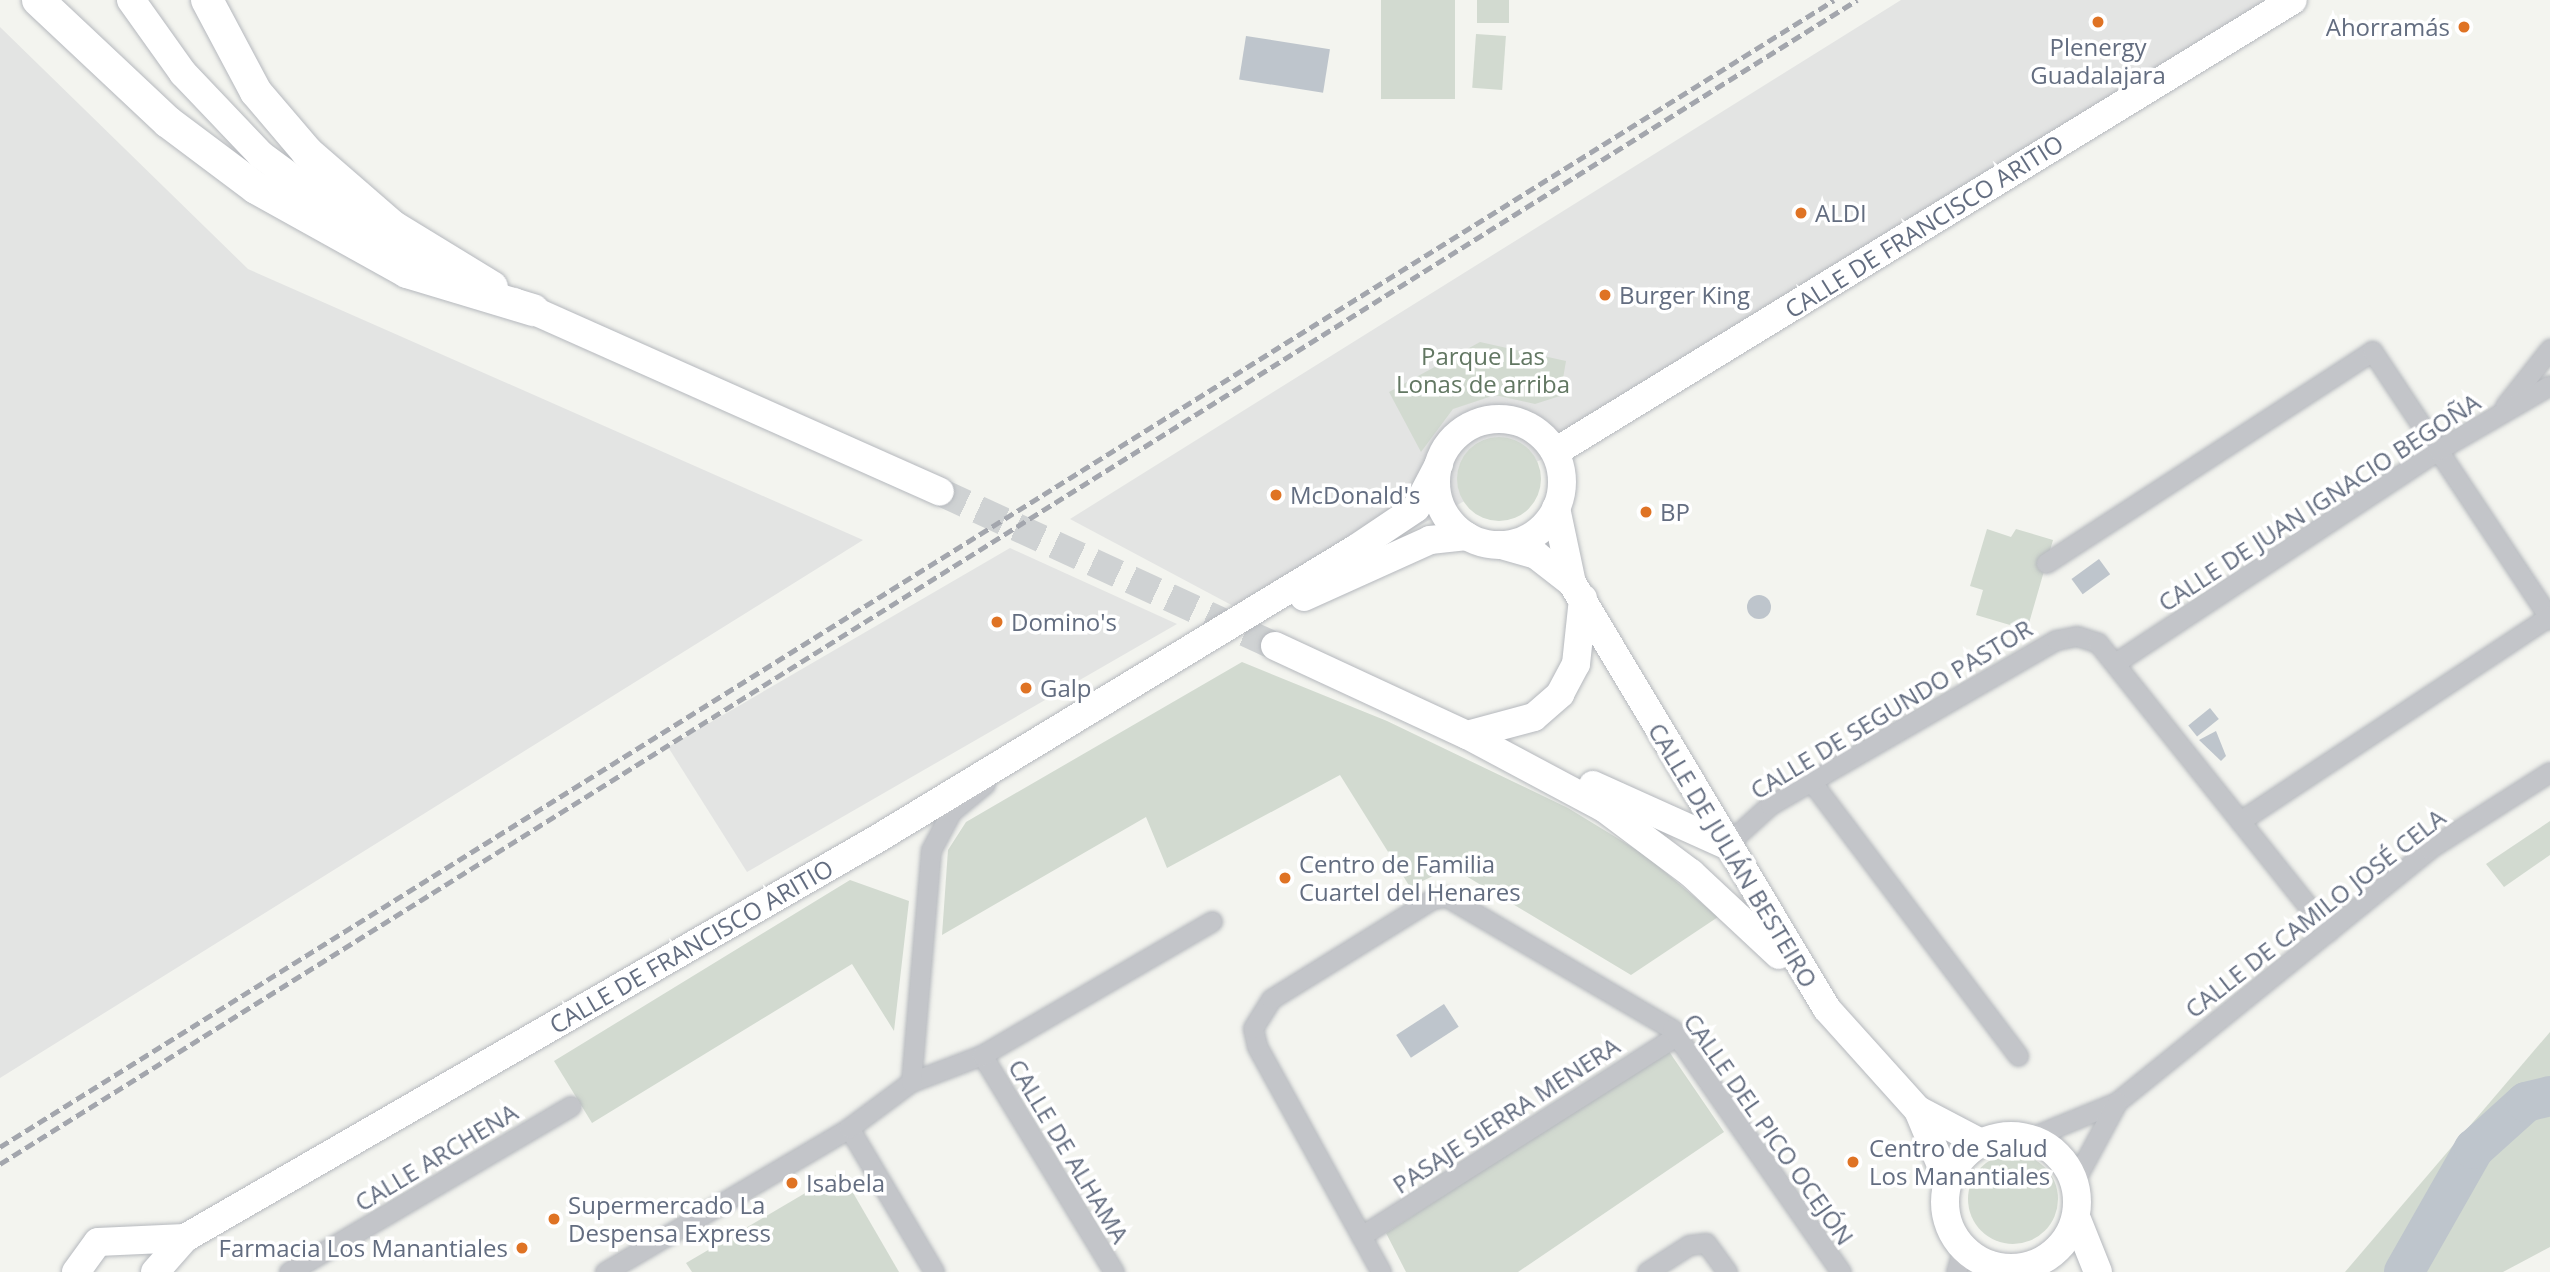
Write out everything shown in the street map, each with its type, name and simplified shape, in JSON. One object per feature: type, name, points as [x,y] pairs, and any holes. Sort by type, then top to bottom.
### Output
[{"type":"main road","points":[[38,0],[168,122],[267,195],[407,272],[533,310]]},
{"type":"main road","points":[[131,0],[207,101],[287,178],[388,242],[533,310],[940,492]]},
{"type":"main road","points":[[207,0],[256,93],[350,194],[442,259],[533,310]]},
{"type":"main road","name":"CALLE DE FRANCISCO ARITIO","points":[[1555,452],[2293,0]]},
{"type":"main road","points":[[1493,419],[1517,421],[1555,452],[1562,474],[1556,508],[1541,531],[1505,546],[1467,536],[1440,505],[1439,464],[1450,442],[1493,419]]},
{"type":"main road","name":"CALLE DE FRANCISCO ARITIO","points":[[121,1240],[139,1249],[152,1272],[185,1238],[1194,650],[1404,517],[1427,491],[1439,464]]},
{"type":"main road","name":"CALLE DE JULIÁN BESTEIRO","points":[[1556,508],[1577,590],[1804,979],[1918,1110],[1948,1182]]},
{"type":"main road","name":"CALLE DE FRANCISCO ARITIO","points":[[1194,650],[1405,550],[1467,536]]},
{"type":"main road","name":"CALLE DE JULIÁN BESTEIRO","points":[[1505,546],[1536,555],[1577,590]]},
{"type":"main road","points":[[1468,735],[1534,717],[1560,694],[1576,664],[1577,590]]},
{"type":"main road","points":[[1275,646],[1468,735],[1642,835],[1804,979]]},
{"type":"main road","points":[[1468,735],[1516,749],[1726,845]]},
{"type":"main road","name":"CALLE DE JULIÁN BESTEIRO","points":[[1918,1110],[1981,1143]]},
{"type":"main road","points":[[2076,1217],[2062,1245],[2044,1268],[2002,1270],[1960,1260],[1948,1224],[1948,1182],[1981,1143],[2029,1138],[2048,1147],[2074,1182],[2076,1217],[2098,1272]]},
{"type":"main road","name":"CALLE DE FRANCISCO ARITIO","points":[[77,1271],[88,1249],[121,1240],[185,1238]]},
{"type":"street","points":[[2498,415],[2550,349]]},
{"type":"street","points":[[2046,563],[2372,351],[2550,617],[2240,821]]},
{"type":"street","name":"CALLE DE JUAN IGNACIO BEGOÑA","points":[[2115,663],[2438,450],[2550,385]]},
{"type":"street","name":"CALLE DE SEGUNDO PASTOR","points":[[1726,845],[1770,805],[1814,785],[2056,640],[2098,643],[2328,931]]},
{"type":"street","points":[[911,1082],[931,850],[951,812],[1003,762]]},
{"type":"street","name":"CALLE DE CAMILO JOSÉ CELA","points":[[2029,1138],[2117,1102],[2429,849],[2550,772]]},
{"type":"street","points":[[1814,785],[2018,1056]]},
{"type":"street","name":"CALLE DEL PICO OCEJÓN","points":[[1381,1272],[1255,1041],[1259,1012],[1271,999],[1432,898],[1447,897],[1654,1016],[1676,1036],[1840,1272]]},
{"type":"street","points":[[605,1272],[849,1128],[911,1082],[982,1055],[1212,921]]},
{"type":"street","name":"PASAJE SIERRA MENERA","points":[[1361,1236],[1676,1036]]},
{"type":"street","name":"CALLE DE ALHAMA","points":[[982,1055],[1114,1272]]},
{"type":"street","name":"CALLE DE CAMILO JOSÉ CELA","points":[[2074,1182],[2117,1102]]},
{"type":"street","name":"CALLE ARCHENA","points":[[289,1272],[571,1106]]},
{"type":"street","points":[[849,1128],[934,1272]]},
{"type":"street","points":[[1647,1272],[1689,1245],[1706,1243],[1727,1272]]},
{"type":"shaded area","points":[[1901,0],[2287,0],[1555,452],[1252,616],[1070,519]]},
{"type":"shaded area","points":[[0,27],[248,269],[863,540],[0,1078]]},
{"type":"shaded area","points":[[1246,36],[1330,49],[1323,93],[1239,79]]},
{"type":"shaded area","points":[[1010,548],[1177,624],[747,872],[668,747]]},
{"type":"shaded area","points":[[2099,559],[2110,574],[2083,594],[2071,579]]},
{"type":"shaded area","points":[[1759,595],[1767,599],[1771,607],[1767,615],[1759,619],[1751,615],[1747,607],[1751,599]]},
{"type":"shaded area","points":[[2210,708],[2219,719],[2197,737],[2188,726]]},
{"type":"shaded area","points":[[2216,731],[2226,756],[2221,761],[2199,740]]},
{"type":"shaded area","points":[[1444,1004],[1459,1027],[1411,1058],[1396,1035]]},
{"type":"green space","points":[[1381,0],[1455,0],[1455,99],[1381,99]]},
{"type":"green space","points":[[1477,0],[1509,0],[1509,23],[1477,23]]},
{"type":"green space","points":[[1476,34],[1506,36],[1502,90],[1472,88]]},
{"type":"green space","name":"Parque Las Lonas de arriba","points":[[1480,342],[1566,361],[1560,396],[1535,404],[1495,395],[1453,409],[1421,452],[1389,392]]},
{"type":"green space","points":[[1499,437],[1515,440],[1529,449],[1538,463],[1541,479],[1538,495],[1529,509],[1515,518],[1499,521],[1483,518],[1469,509],[1460,495],[1457,479],[1460,463],[1469,449],[1483,440]]},
{"type":"green space","points":[[1987,529],[2011,537],[2016,529],[2053,540],[2027,630],[1976,615],[1983,590],[1970,586]]},
{"type":"green space","points":[[1242,662],[1387,721],[1568,808],[1645,855],[1718,917],[1631,975],[1466,876],[1433,876],[1410,887],[1340,775],[1167,868],[1146,817],[942,935],[948,850],[966,822]]},
{"type":"green space","points":[[2550,821],[2550,855],[2504,887],[2486,864]]},
{"type":"green space","points":[[850,880],[909,901],[894,1031],[852,964],[592,1123],[554,1061]]},
{"type":"green space","points":[[2550,1032],[2550,1247],[2503,1272],[2345,1272]]},
{"type":"green space","points":[[1668,1050],[1724,1132],[1518,1272],[1406,1272],[1386,1233]]},
{"type":"green space","points":[[2013,1154],[2030,1157],[2045,1167],[2055,1182],[2058,1199],[2055,1216],[2045,1231],[2030,1241],[2013,1244],[1996,1241],[1981,1231],[1971,1216],[1968,1199],[1971,1182],[1981,1167],[1996,1157]]},
{"type":"green space","points":[[841,1172],[899,1272],[692,1272],[686,1263]]},
{"type":"waterway","points":[[2404,1272],[2474,1149],[2526,1102],[2550,1096]]},
{"type":"tunnel","points":[[940,492],[1275,646]]},
{"type":"railway","points":[[0,1147],[1834,0]]},
{"type":"railway","points":[[0,1164],[1857,0]]},
{"type":"place","name":"Plenergy Guadalajara","points":[[2098,22]]},
{"type":"place","name":"Ahorramás","points":[[2464,27]]},
{"type":"place","name":"ALDI","points":[[1801,213]]},
{"type":"place","name":"Burger King","points":[[1605,295]]},
{"type":"place","name":"McDonald's","points":[[1276,495]]},
{"type":"place","name":"BP","points":[[1646,512]]},
{"type":"place","name":"Domino's","points":[[997,622]]},
{"type":"place","name":"Galp","points":[[1026,688]]},
{"type":"place","name":"Centro de Familia Cuartel del Henares","points":[[1285,878]]},
{"type":"place","name":"Centro de Salud Los Manantiales","points":[[1853,1162]]},
{"type":"place","name":"Isabela","points":[[792,1183]]},
{"type":"place","name":"Supermercado La Despensa Express","points":[[554,1219]]},
{"type":"place","name":"Farmacia Los Manantiales","points":[[522,1248]]}]
